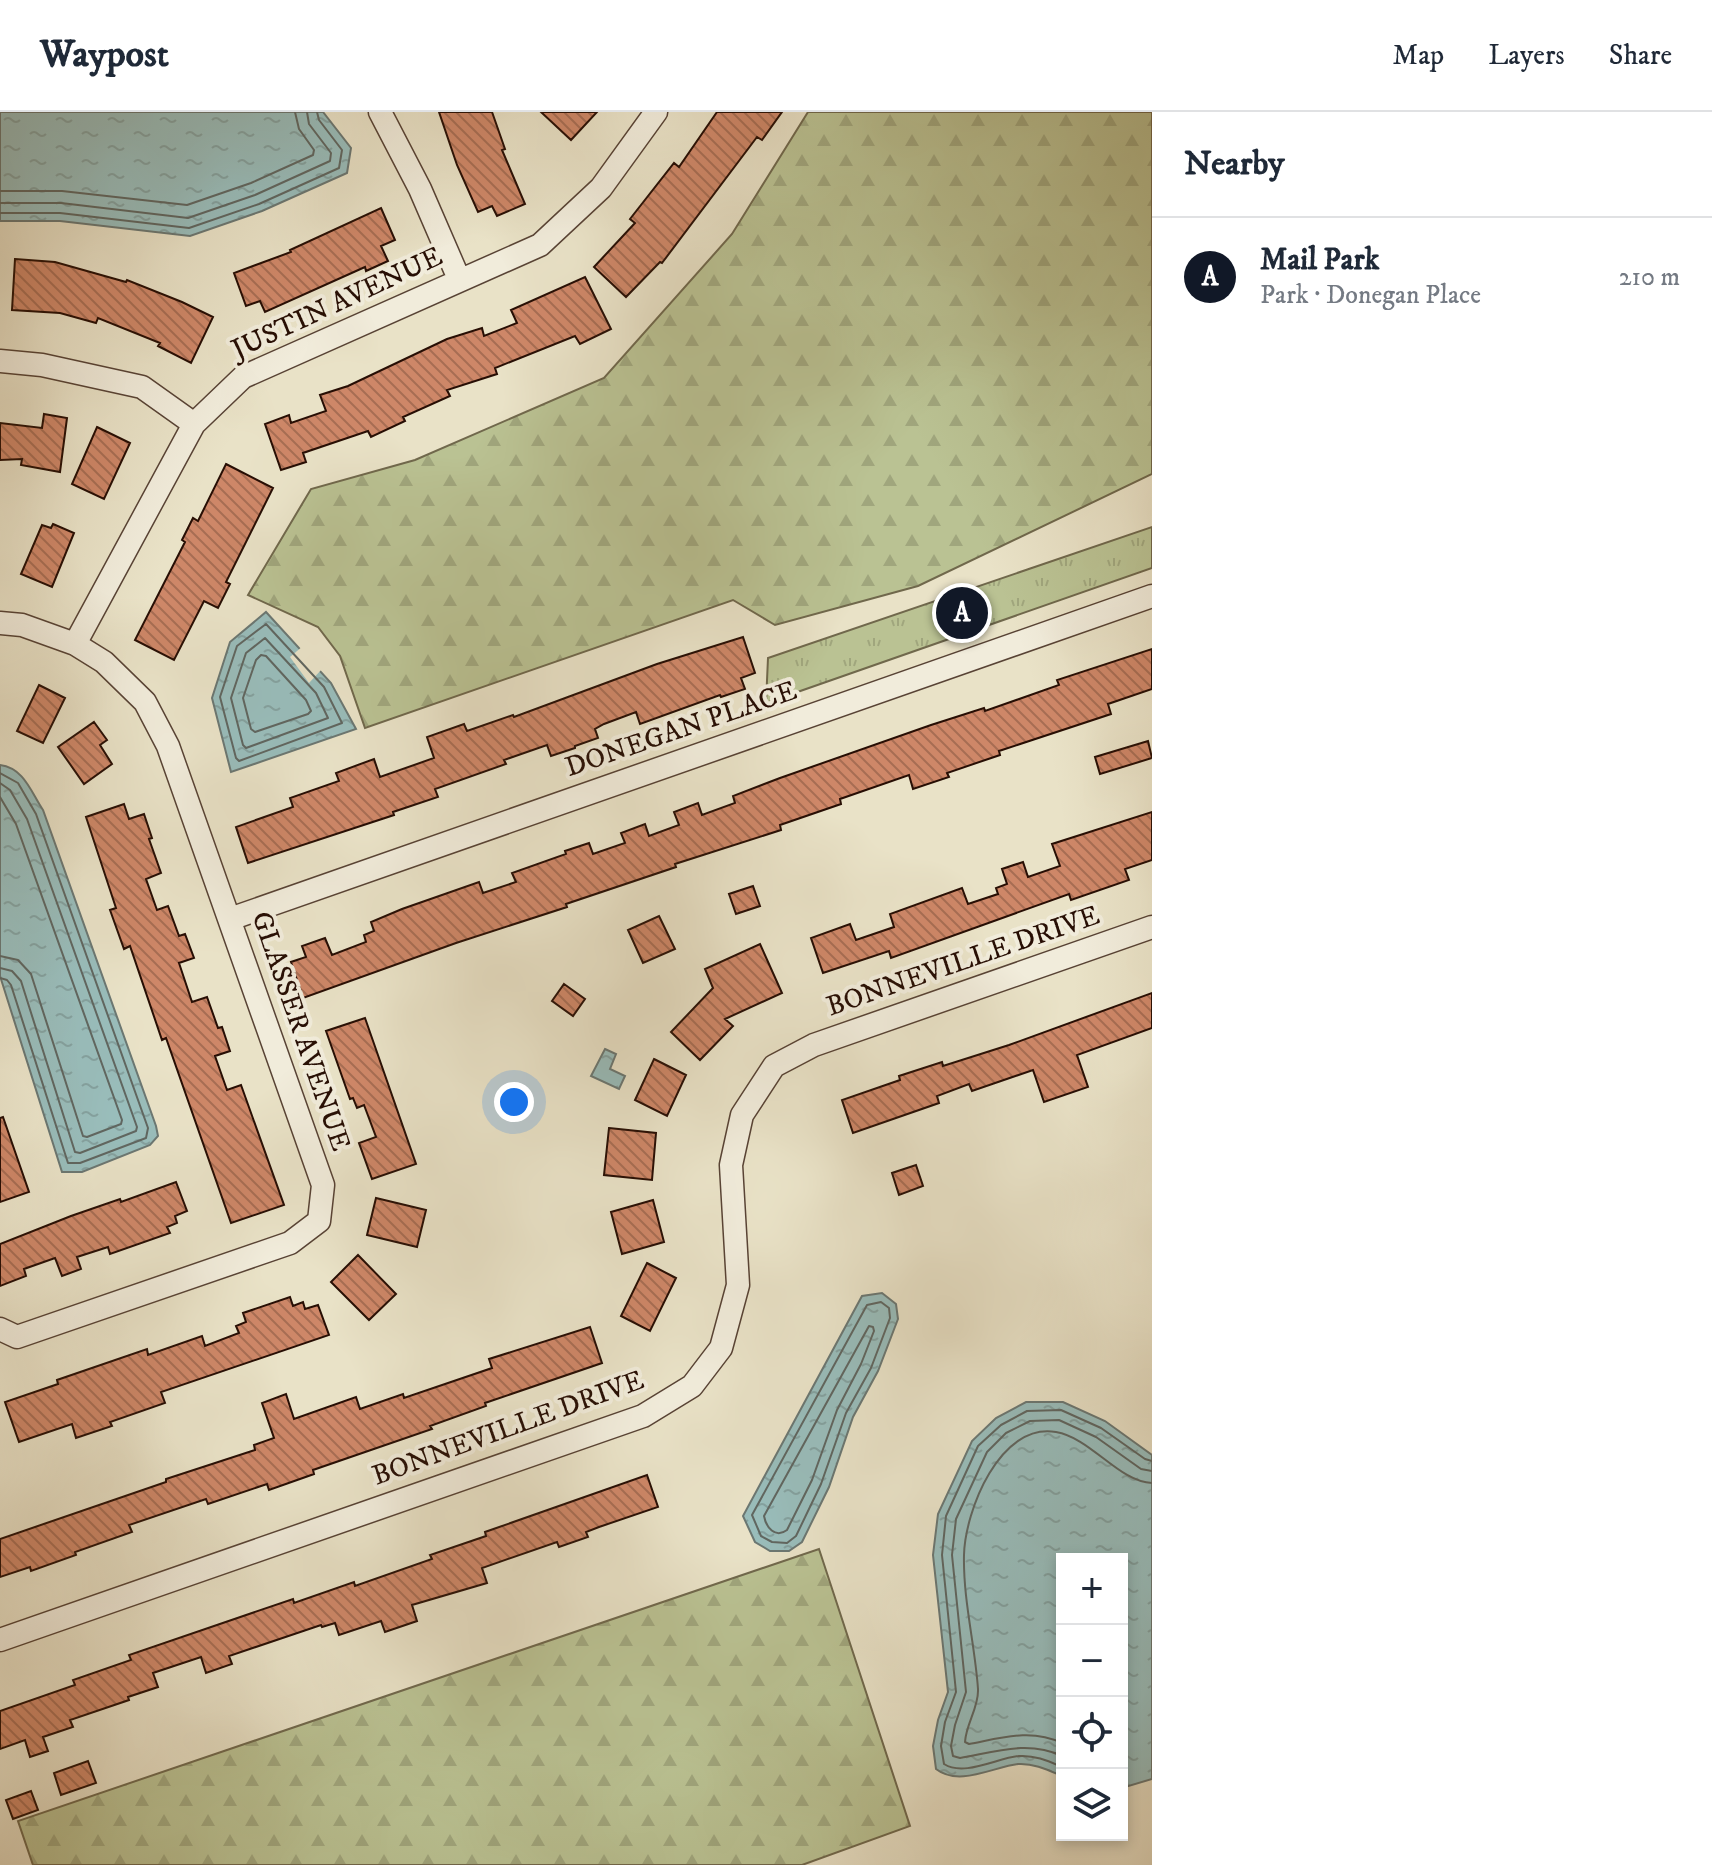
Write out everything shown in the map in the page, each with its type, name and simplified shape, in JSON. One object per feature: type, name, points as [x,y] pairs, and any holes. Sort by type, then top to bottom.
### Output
[{"type":"street","points":[[380,112],[420,189],[459,279]]},
{"type":"street","name":"JUSTIN AVENUE","points":[[75,644],[194,424],[243,377],[540,245],[601,188],[656,112]]},
{"type":"street","points":[[0,361],[42,365],[142,387],[194,424]]},
{"type":"street","name":"DONEGAN PLACE","points":[[230,919],[1152,596]]},
{"type":"street","name":"GLASSER AVENUE","points":[[0,623],[22,625],[75,644],[104,662],[145,702],[168,746],[323,1185],[319,1221],[290,1243],[17,1337],[0,1329]]},
{"type":"street","name":"BONNEVILLE DRIVE","points":[[0,1640],[643,1416],[692,1386],[721,1348],[738,1285],[731,1165],[742,1115],[774,1066],[814,1045],[1152,927]]},
{"type":"green space","points":[[808,112],[1152,112],[1152,474],[918,586],[775,625],[733,600],[365,728],[340,656],[318,627],[248,595],[311,489],[415,460],[604,378],[732,234]]},
{"type":"green space","points":[[1152,527],[1152,568],[766,703],[768,658]]},
{"type":"green space","points":[[819,1549],[910,1826],[802,1865],[33,1865],[18,1821]]},
{"type":"water","points":[[0,112],[323,112],[351,148],[347,173],[262,211],[190,236],[60,221],[0,221]]},
{"type":"water","points":[[266,612],[331,683],[356,729],[231,772],[212,698],[230,642]]},
{"type":"water","points":[[0,765],[21,776],[43,810],[156,1126],[158,1136],[150,1145],[82,1172],[62,1172],[0,976]]},
{"type":"water","points":[[605,1049],[616,1054],[610,1069],[625,1076],[619,1089],[591,1076]]},
{"type":"water","points":[[882,1293],[896,1304],[898,1319],[878,1371],[853,1417],[829,1487],[802,1542],[789,1551],[770,1551],[755,1542],[743,1516],[862,1296]]},
{"type":"water","points":[[1026,1402],[1063,1402],[1105,1421],[1152,1455],[1152,1779],[1128,1786],[1128,1553],[1056,1553],[1056,1773],[1024,1764],[965,1776],[945,1774],[936,1769],[933,1746],[948,1692],[933,1555],[938,1514],[972,1441],[996,1418]]},
{"type":"pier","points":[[303,646],[323,668],[309,683],[290,657]]},
{"type":"building","points":[[439,112],[492,112],[505,149],[502,150],[525,204],[497,216],[492,206],[478,212],[457,165]]},
{"type":"building","points":[[541,112],[597,112],[571,140]]},
{"type":"building","points":[[717,112],[782,112],[762,140],[757,137],[662,263],[626,297],[594,267],[635,223],[630,219],[674,163],[679,167]]},
{"type":"building","points":[[381,208],[395,240],[381,246],[388,261],[366,271],[365,267],[265,312],[260,301],[246,306],[234,273],[291,252]]},
{"type":"building","points":[[15,259],[55,262],[127,280],[213,317],[191,363],[158,346],[160,343],[98,318],[96,323],[60,313],[12,310]]},
{"type":"building","points":[[585,277],[611,329],[580,344],[575,336],[495,368],[497,374],[447,390],[450,396],[403,417],[405,421],[371,437],[368,431],[303,453],[306,462],[281,470],[265,424],[289,415],[291,423],[326,411],[320,395],[348,386],[447,339],[482,328],[484,336],[517,323],[511,310]]},
{"type":"building","points":[[44,414],[67,418],[60,472],[21,465],[22,459],[0,460],[0,423],[42,428]]},
{"type":"building","points":[[97,427],[130,443],[104,499],[72,484]]},
{"type":"building","points":[[226,464],[273,488],[226,582],[230,584],[218,608],[204,601],[174,660],[135,640],[185,542],[182,540],[193,518],[198,521]]},
{"type":"building","points":[[53,524],[74,533],[52,587],[21,574],[42,525],[51,528]]},
{"type":"building","points":[[743,637],[755,673],[741,678],[745,689],[640,724],[636,712],[595,729],[598,738],[575,748],[551,756],[547,745],[504,760],[506,764],[435,789],[438,797],[393,812],[394,815],[248,863],[236,827],[293,807],[290,798],[339,781],[336,773],[374,759],[380,777],[434,758],[427,737],[464,724],[467,731],[514,717],[657,664]]},
{"type":"building","points":[[1152,649],[1152,689],[1108,704],[1111,714],[999,751],[1000,755],[947,773],[949,777],[913,789],[909,775],[840,799],[841,804],[780,825],[781,830],[675,864],[676,867],[566,904],[567,907],[303,998],[291,962],[306,957],[302,946],[325,938],[332,955],[366,942],[364,935],[374,931],[371,922],[402,909],[479,882],[483,893],[516,882],[512,873],[589,843],[593,854],[625,843],[621,833],[645,824],[649,836],[679,825],[674,812],[698,803],[702,815],[735,803],[733,796],[780,778],[931,725],[984,708],[985,711],[1059,685],[1057,680]]},
{"type":"building","points":[[39,685],[65,698],[43,743],[17,731]]},
{"type":"building","points":[[94,722],[107,740],[100,745],[112,764],[84,784],[58,747]]},
{"type":"building","points":[[1148,741],[1152,758],[1100,774],[1095,757]]},
{"type":"building","points":[[124,804],[129,819],[144,814],[161,873],[146,879],[157,910],[168,906],[179,936],[185,934],[194,958],[179,963],[192,1002],[207,997],[218,1028],[222,1027],[230,1051],[215,1056],[227,1090],[241,1085],[284,1205],[231,1223],[166,1038],[162,1040],[130,946],[124,949],[110,910],[116,908],[86,817]]},
{"type":"building","points":[[1152,812],[1152,860],[1125,869],[1129,880],[1071,900],[1069,894],[891,958],[889,951],[823,973],[811,938],[850,924],[856,940],[894,927],[890,914],[962,888],[968,904],[998,894],[996,888],[1007,884],[1002,869],[1023,862],[1028,877],[1060,866],[1052,844]]},
{"type":"building","points":[[753,886],[760,906],[736,914],[729,894]]},
{"type":"building","points":[[659,916],[675,949],[643,963],[628,930]]},
{"type":"building","points":[[760,944],[782,993],[725,1019],[733,1026],[700,1060],[671,1032],[713,988],[705,969]]},
{"type":"building","points":[[564,984],[585,999],[573,1016],[552,1001]]},
{"type":"building","points":[[1152,993],[1152,1028],[1077,1055],[1088,1087],[1044,1102],[1033,1070],[972,1091],[969,1084],[937,1096],[939,1103],[853,1133],[842,1100],[900,1080],[899,1076],[1009,1045]]},
{"type":"building","points":[[365,1018],[416,1164],[372,1179],[359,1143],[376,1137],[364,1105],[357,1108],[353,1098],[350,1099],[326,1031]]},
{"type":"building","points":[[654,1059],[686,1075],[667,1116],[635,1100]]},
{"type":"building","points":[[3,1117],[29,1192],[0,1202],[0,1118]]},
{"type":"building","points":[[609,1128],[656,1133],[652,1180],[604,1175]]},
{"type":"building","points":[[916,1165],[923,1186],[899,1195],[892,1173]]},
{"type":"building","points":[[176,1182],[187,1211],[175,1216],[177,1223],[167,1227],[170,1233],[110,1254],[108,1247],[77,1257],[81,1269],[62,1276],[55,1258],[24,1269],[26,1276],[0,1286],[0,1244],[71,1216]]},
{"type":"building","points":[[376,1198],[426,1210],[417,1247],[367,1235]]},
{"type":"building","points":[[653,1200],[664,1242],[622,1254],[611,1212]]},
{"type":"building","points":[[358,1255],[396,1294],[369,1320],[331,1282]]},
{"type":"building","points":[[647,1263],[676,1278],[650,1331],[621,1316]]},
{"type":"building","points":[[290,1297],[293,1306],[303,1302],[305,1309],[318,1305],[329,1335],[161,1392],[165,1403],[110,1422],[112,1426],[76,1438],[72,1424],[19,1442],[5,1402],[58,1384],[57,1380],[147,1349],[148,1355],[202,1336],[205,1346],[239,1333],[236,1326],[246,1322],[243,1313]]},
{"type":"building","points":[[590,1327],[602,1363],[485,1403],[486,1406],[430,1426],[432,1429],[313,1470],[314,1474],[269,1490],[267,1484],[208,1504],[206,1499],[129,1525],[132,1532],[75,1552],[76,1555],[31,1571],[30,1567],[0,1577],[0,1539],[255,1450],[254,1445],[274,1438],[262,1403],[286,1394],[294,1419],[356,1397],[360,1409],[403,1394],[404,1398],[492,1368],[489,1359]]},
{"type":"building","points":[[647,1475],[658,1507],[586,1532],[588,1537],[559,1547],[557,1542],[482,1568],[487,1583],[412,1605],[417,1621],[385,1632],[381,1621],[339,1635],[335,1623],[321,1625],[229,1656],[232,1664],[206,1673],[201,1657],[153,1673],[158,1687],[70,1720],[73,1727],[43,1737],[48,1751],[30,1757],[25,1740],[0,1749],[0,1711],[75,1685],[73,1680],[131,1660],[129,1655],[293,1599],[294,1603],[354,1582],[355,1586],[432,1559],[430,1555],[486,1536],[485,1532]]},
{"type":"building","points":[[88,1761],[96,1783],[61,1795],[54,1773]]},
{"type":"building","points":[[31,1791],[38,1810],[13,1819],[6,1800]]},
{"type":"place","name":"Mail Park","points":[[962,613]]}]
